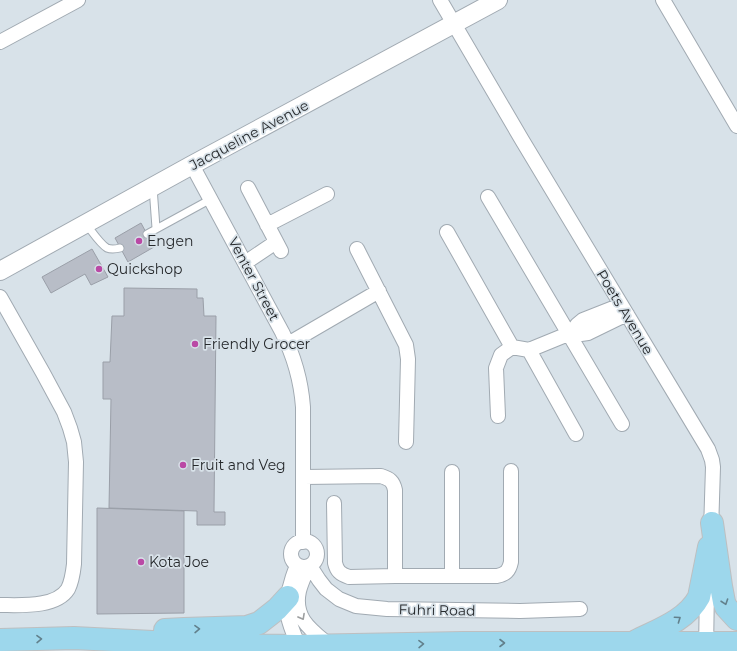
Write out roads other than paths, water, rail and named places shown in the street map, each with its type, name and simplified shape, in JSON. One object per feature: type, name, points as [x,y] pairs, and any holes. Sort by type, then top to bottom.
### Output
[{"type":"main road","points":[[712,523],[724,602],[729,612],[737,619]]},
{"type":"main road","points":[[631,644],[675,622],[688,611],[699,596],[710,547]]},
{"type":"main road","points":[[0,640],[74,638],[184,629],[247,627],[259,623],[294,594]]},
{"type":"main road","points":[[74,638],[304,649],[329,645],[463,643],[631,644],[706,647],[737,643]]},
{"type":"street","points":[[0,42],[78,0]]},
{"type":"street","name":"Poets Avenue","points":[[440,0],[711,455],[713,467],[712,523],[707,576],[706,647]]},
{"type":"street","name":"Jacqueline Avenue","points":[[0,271],[153,186],[498,0]]},
{"type":"street","points":[[663,0],[737,126]]},
{"type":"street","name":"Venter Street","points":[[192,165],[288,344],[297,369],[302,395],[304,477],[303,542]]},
{"type":"street","points":[[245,263],[278,246],[248,188]]},
{"type":"street","points":[[268,225],[327,194]]},
{"type":"street","points":[[488,197],[571,333],[622,424]]},
{"type":"street","points":[[447,232],[512,347]]},
{"type":"street","points":[[356,249],[379,291],[408,352],[406,442]]},
{"type":"street","points":[[288,344],[379,291]]},
{"type":"street","points":[[0,297],[64,412],[74,442],[76,462],[74,564],[72,578],[68,589],[64,594],[54,600],[44,603],[0,605]]},
{"type":"street","points":[[498,416],[496,368],[501,355],[512,347],[529,350],[571,333],[588,333],[624,310]]},
{"type":"street","points":[[529,350],[576,434]]},
{"type":"street","points":[[334,503],[335,563],[336,570],[342,575],[349,577],[497,576],[504,574],[509,569],[511,562],[511,471]]},
{"type":"street","points":[[452,472],[452,576]]},
{"type":"street","points":[[304,477],[381,476],[388,478],[393,484],[395,490],[395,576]]},
{"type":"street","points":[[305,566],[292,558],[292,550],[295,544],[308,542],[313,544],[316,548],[317,558],[314,563],[305,566],[290,587],[298,600],[299,612],[306,625],[329,645]]},
{"type":"street","name":"Fuhri Road","points":[[305,566],[326,589],[339,599],[356,606],[387,609],[520,611],[580,610]]},
{"type":"street","points":[[294,594],[326,589]]},
{"type":"street","points":[[294,594],[287,608],[292,627],[304,649]]},
{"type":"lane","points":[[153,186],[156,228]]},
{"type":"lane","points":[[147,234],[211,199]]},
{"type":"lane","points":[[86,223],[108,248],[114,250],[120,248]]},
{"type":"place","name":"Engen","points":[[139,241]]},
{"type":"place","name":"Quickshop","points":[[99,269]]},
{"type":"place","name":"Friendly Grocer","points":[[195,344]]},
{"type":"place","name":"Fruit and Veg","points":[[183,465]]},
{"type":"place","name":"Kota Joe","points":[[141,562]]}]
